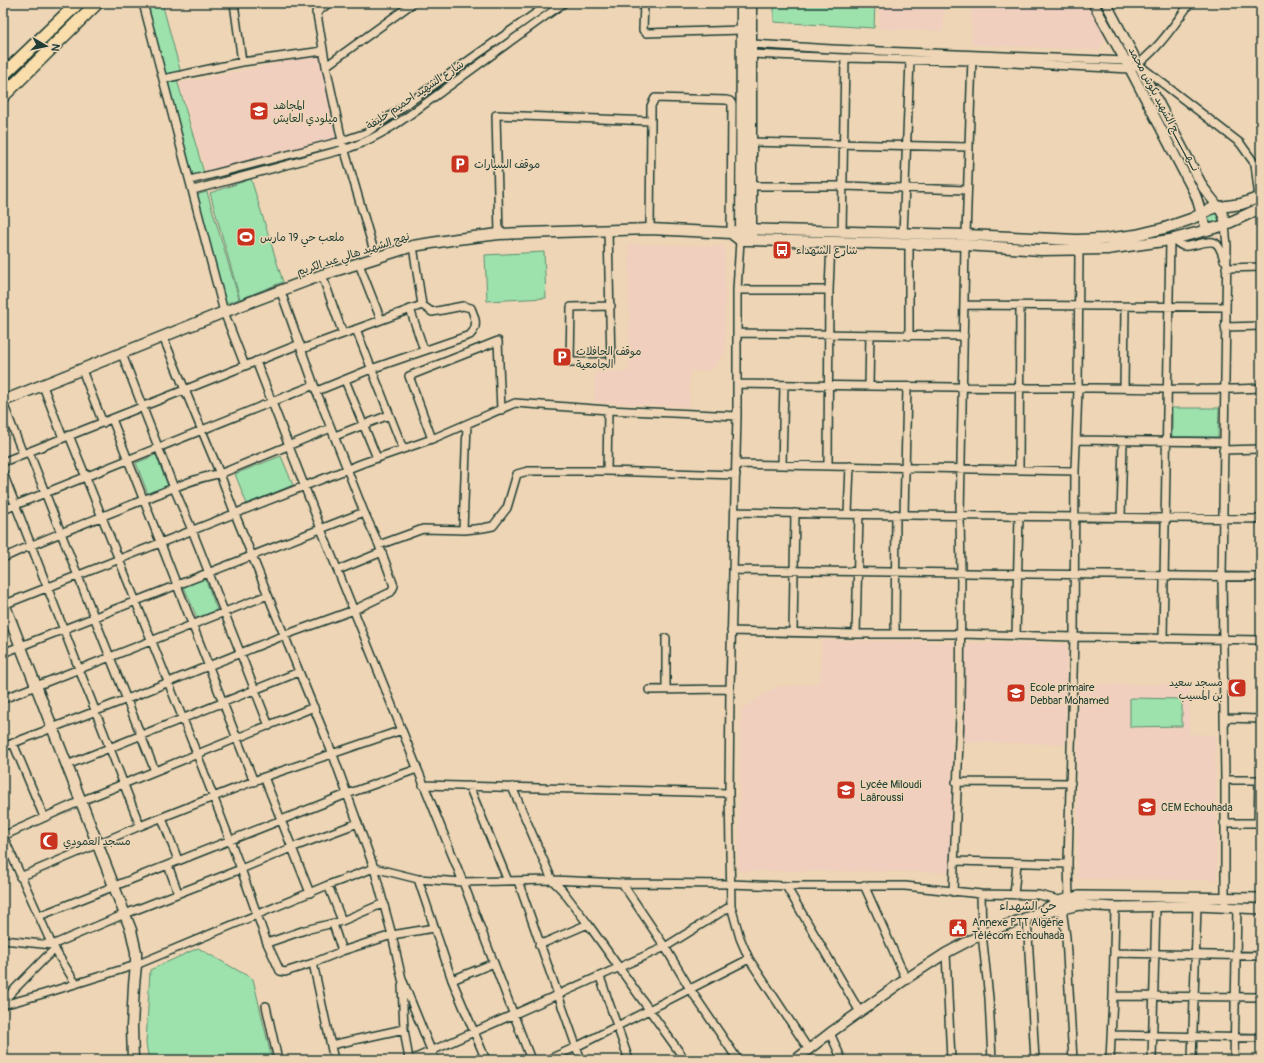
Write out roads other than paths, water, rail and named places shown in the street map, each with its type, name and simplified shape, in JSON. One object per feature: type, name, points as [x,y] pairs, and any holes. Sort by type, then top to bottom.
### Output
[{"type":"highway","points":[[3,75],[78,3]]},
{"type":"highway","points":[[3,96],[97,3]]},
{"type":"main road","points":[[742,3],[746,235]]},
{"type":"main road","points":[[746,235],[752,186],[751,3]]},
{"type":"main road","points":[[746,235],[842,232],[903,234],[966,240],[1041,250],[1107,250],[1172,240],[1225,225],[1260,201]]},
{"type":"main road","points":[[731,233],[831,242],[909,244],[966,240],[1105,239],[1136,235],[1165,228],[1191,219],[1201,213],[1218,207],[1260,201]]},
{"type":"main road","name":"نهج الشهيد هالي عبد الكريم","points":[[3,402],[224,312],[281,292],[322,275],[413,246],[457,238],[499,234],[650,229],[731,233]]},
{"type":"main road","points":[[4,604],[98,843],[134,941],[136,965],[132,1027],[133,1060]]},
{"type":"street","points":[[143,3],[224,312],[245,366]]},
{"type":"street","points":[[234,3],[242,62]]},
{"type":"street","points":[[315,3],[323,51],[342,141],[376,258]]},
{"type":"street","points":[[316,13],[329,3]]},
{"type":"street","points":[[326,66],[413,3]]},
{"type":"street","name":"شارع الشهيد احميم خليفة","points":[[190,180],[342,141],[366,133],[550,3]]},
{"type":"street","name":"شارع الشهيد احميم خليفة","points":[[193,190],[345,149],[381,133],[423,105],[564,3]]},
{"type":"street","points":[[644,3],[643,30],[646,33],[742,30]]},
{"type":"street","name":"نـــهـــــــــــج الشهيد بكوش محمد","points":[[1093,3],[1128,65],[1195,194],[1208,230]]},
{"type":"street","name":"نـــهـــــــــــج الشهيد بكوش محمد","points":[[1106,3],[1203,187],[1224,216],[1225,225]]},
{"type":"street","points":[[751,49],[832,49],[972,58],[1128,65],[1152,52],[1190,3]]},
{"type":"street","points":[[751,49],[845,58],[910,60],[972,58]]},
{"type":"street","points":[[163,79],[242,62],[323,51]]},
{"type":"street","points":[[842,232],[845,58]]},
{"type":"street","points":[[953,892],[956,782],[960,715],[960,516],[967,190],[972,58]]},
{"type":"street","points":[[903,234],[910,60]]},
{"type":"street","points":[[1137,61],[1240,143],[1258,162],[1260,201]]},
{"type":"street","points":[[650,229],[652,102],[655,98],[726,100],[730,101],[732,104],[731,233]]},
{"type":"street","points":[[499,234],[496,115],[651,121]]},
{"type":"street","points":[[751,142],[969,147]]},
{"type":"street","points":[[752,186],[843,186],[967,190]]},
{"type":"street","points":[[1224,908],[1225,780],[1222,577],[1227,246],[1225,225]]},
{"type":"street","points":[[608,230],[611,306],[611,362],[570,362],[571,307],[611,306]]},
{"type":"street","points":[[746,235],[740,252],[737,290],[736,475],[730,689],[729,793],[731,906],[740,938],[749,959],[803,1056],[830,1033],[906,979],[946,953],[982,934],[1079,896],[1261,898]]},
{"type":"street","points":[[1163,639],[1166,442],[1172,240],[1183,246],[1208,241],[1218,244],[1221,247],[1226,268]]},
{"type":"street","points":[[828,466],[829,290],[831,242]]},
{"type":"street","points":[[909,244],[909,336]]},
{"type":"street","points":[[3,510],[272,403],[345,380],[424,350],[470,335],[476,327],[476,321],[471,308],[463,306],[432,312],[422,305],[413,246]]},
{"type":"street","points":[[1073,1060],[1065,902],[1071,783],[1074,637],[1074,516],[1080,250]]},
{"type":"street","points":[[359,264],[381,320]]},
{"type":"street","points":[[1226,268],[1261,267]]},
{"type":"street","points":[[322,275],[343,334]]},
{"type":"street","points":[[737,290],[829,290]]},
{"type":"street","points":[[3,747],[127,700],[241,653],[354,610],[390,594],[392,591],[394,586],[382,552],[364,512],[281,292]]},
{"type":"street","points":[[3,462],[256,361],[343,334],[422,305]]},
{"type":"street","points":[[965,305],[1225,308]]},
{"type":"street","points":[[1019,470],[1020,306]]},
{"type":"street","points":[[1124,388],[1126,307]]},
{"type":"street","points":[[410,309],[424,350]]},
{"type":"street","points":[[1225,327],[1261,326]]},
{"type":"street","points":[[356,329],[403,449]]},
{"type":"street","points":[[737,333],[964,336]]},
{"type":"street","points":[[869,386],[870,335]]},
{"type":"street","points":[[163,337],[333,754],[374,868],[402,979],[435,1060]]},
{"type":"street","points":[[432,439],[409,376],[498,341],[500,410]]},
{"type":"street","points":[[122,354],[269,726]]},
{"type":"street","points":[[256,361],[321,529],[463,882],[531,1060]]},
{"type":"street","points":[[82,370],[103,422]]},
{"type":"street","points":[[345,380],[377,458]]},
{"type":"street","points":[[736,384],[907,387],[1168,388],[1225,390],[1261,388]]},
{"type":"street","points":[[782,465],[784,385]]},
{"type":"street","points":[[43,386],[86,477],[197,754],[267,943],[281,972],[285,972],[342,951],[392,935],[434,928]]},
{"type":"street","points":[[904,515],[907,387]]},
{"type":"street","points":[[3,402],[62,533],[155,771]]},
{"type":"street","points":[[4,604],[348,469],[432,439],[515,403],[608,410],[737,416]]},
{"type":"street","points":[[606,471],[608,410]]},
{"type":"street","points":[[335,436],[389,414]]},
{"type":"street","points":[[112,419],[176,585],[224,702],[254,782]]},
{"type":"street","points":[[463,530],[466,424]]},
{"type":"street","points":[[3,558],[32,544],[174,488],[211,475],[220,474],[332,428]]},
{"type":"street","points":[[1076,440],[1166,442],[1261,448]]},
{"type":"street","points":[[1121,517],[1123,441]]},
{"type":"street","points":[[736,464],[1075,471]]},
{"type":"street","points":[[848,514],[850,466]]},
{"type":"street","points":[[379,545],[423,529],[463,530],[493,526],[507,508],[517,474],[521,472],[606,471],[736,475]]},
{"type":"street","points":[[3,473],[32,544],[140,826]]},
{"type":"street","points":[[3,653],[135,600],[364,512]]},
{"type":"street","points":[[735,512],[795,514],[1261,519]]},
{"type":"street","points":[[793,632],[795,514]]},
{"type":"street","points":[[856,634],[859,514]]},
{"type":"street","points":[[895,634],[896,514]]},
{"type":"street","points":[[1016,636],[1019,516]]},
{"type":"street","points":[[338,570],[382,552]]},
{"type":"street","points":[[733,570],[1261,578]]},
{"type":"street","points":[[3,699],[268,595]]},
{"type":"street","points":[[731,631],[1261,640]]},
{"type":"street","points":[[666,638],[666,690]]},
{"type":"street","points":[[67,764],[299,672]]},
{"type":"street","points":[[649,690],[730,689]]},
{"type":"street","points":[[76,984],[53,947],[20,877],[3,836],[44,817],[314,707]]},
{"type":"street","points":[[1224,718],[1261,719]]},
{"type":"street","points":[[20,877],[98,843],[264,777],[402,730]]},
{"type":"street","points":[[13,743],[44,817]]},
{"type":"street","points":[[39,916],[281,819],[417,769]]},
{"type":"street","points":[[264,777],[310,893]]},
{"type":"street","points":[[1224,823],[1259,823],[1260,780],[1225,780]]},
{"type":"street","points":[[956,782],[1071,783]]},
{"type":"street","points":[[424,785],[729,793]]},
{"type":"street","points":[[469,786],[508,881]]},
{"type":"street","points":[[512,787],[552,880],[562,890],[588,924],[685,1060]]},
{"type":"street","points":[[162,818],[178,860]]},
{"type":"street","points":[[3,1001],[46,957],[53,947],[125,914],[241,870],[291,848],[358,823]]},
{"type":"street","points":[[3,853],[11,853]]},
{"type":"street","points":[[954,861],[1068,864]]},
{"type":"street","points":[[1014,895],[1017,863]]},
{"type":"street","points":[[168,865],[178,893]]},
{"type":"street","points":[[3,1005],[136,965],[257,916],[328,885],[374,868],[418,879],[463,882],[552,880],[622,883],[786,886],[905,886],[980,894],[1039,895],[1080,905],[1115,907],[1197,906],[1261,908]]},
{"type":"street","points":[[418,879],[452,980],[486,1060]]},
{"type":"street","points":[[518,881],[539,945],[581,1060]]},
{"type":"street","points":[[622,883],[665,947],[690,989],[738,1060]]},
{"type":"street","points":[[328,885],[342,921]]},
{"type":"street","points":[[864,885],[906,979]]},
{"type":"street","points":[[786,886],[860,1012]]},
{"type":"street","points":[[980,894],[982,934],[989,998],[992,1060]]},
{"type":"street","points":[[267,943],[305,930],[342,921],[384,903]]},
{"type":"street","points":[[402,979],[404,1029],[410,1060],[665,947],[731,906]]},
{"type":"street","points":[[1152,1060],[1156,906]]},
{"type":"street","points":[[1192,1060],[1197,906]]},
{"type":"street","points":[[1110,1060],[1112,1036],[1115,907]]},
{"type":"street","points":[[1234,1060],[1237,908]]},
{"type":"street","points":[[1030,916],[1035,1060]]},
{"type":"street","points":[[333,924],[342,951]]},
{"type":"street","points":[[539,945],[588,924]]},
{"type":"street","points":[[3,940],[53,947]]},
{"type":"street","points":[[946,953],[951,1060]]},
{"type":"street","points":[[1114,953],[1261,956]]},
{"type":"street","points":[[547,1060],[576,1047],[749,959]]},
{"type":"street","points":[[313,962],[334,1060]]},
{"type":"street","points":[[452,980],[494,963]]},
{"type":"street","points":[[600,977],[629,1060]]},
{"type":"street","points":[[1113,996],[1261,997]]},
{"type":"street","points":[[266,1006],[278,1060]]},
{"type":"street","points":[[331,1045],[404,1029]]},
{"type":"street","points":[[830,1033],[842,1060]]},
{"type":"street","points":[[1112,1036],[1261,1038]]},
{"type":"place","name":"المجاهد ميلودي العايش","points":[[259,111]]},
{"type":"place","name":"موقف السيارات","points":[[460,164]]},
{"type":"place","name":"ملعب حي 19 مارس","points":[[246,237]]},
{"type":"place","name":"شارع الشهداء","points":[[782,250]]},
{"type":"place","name":"موقف الحافلات الجامعية","points":[[562,357]]},
{"type":"place","name":"مسجد سعيد بن المسيب","points":[[1237,688]]},
{"type":"place","name":"Ecole primaire Debbar Mohamed","points":[[1016,693]]},
{"type":"place","name":"Lycée Miloudi Laâroussi","points":[[846,790]]},
{"type":"place","name":"CEM Echouhada","points":[[1147,807]]},
{"type":"place","name":"مسجد العمودي","points":[[49,841]]},
{"type":"place","name":"Annexe PTT Algérie Télécom Echouhada","points":[[958,928]]},
{"type":"district","name":"حي الشهداء","points":[[1028,906]]}]
